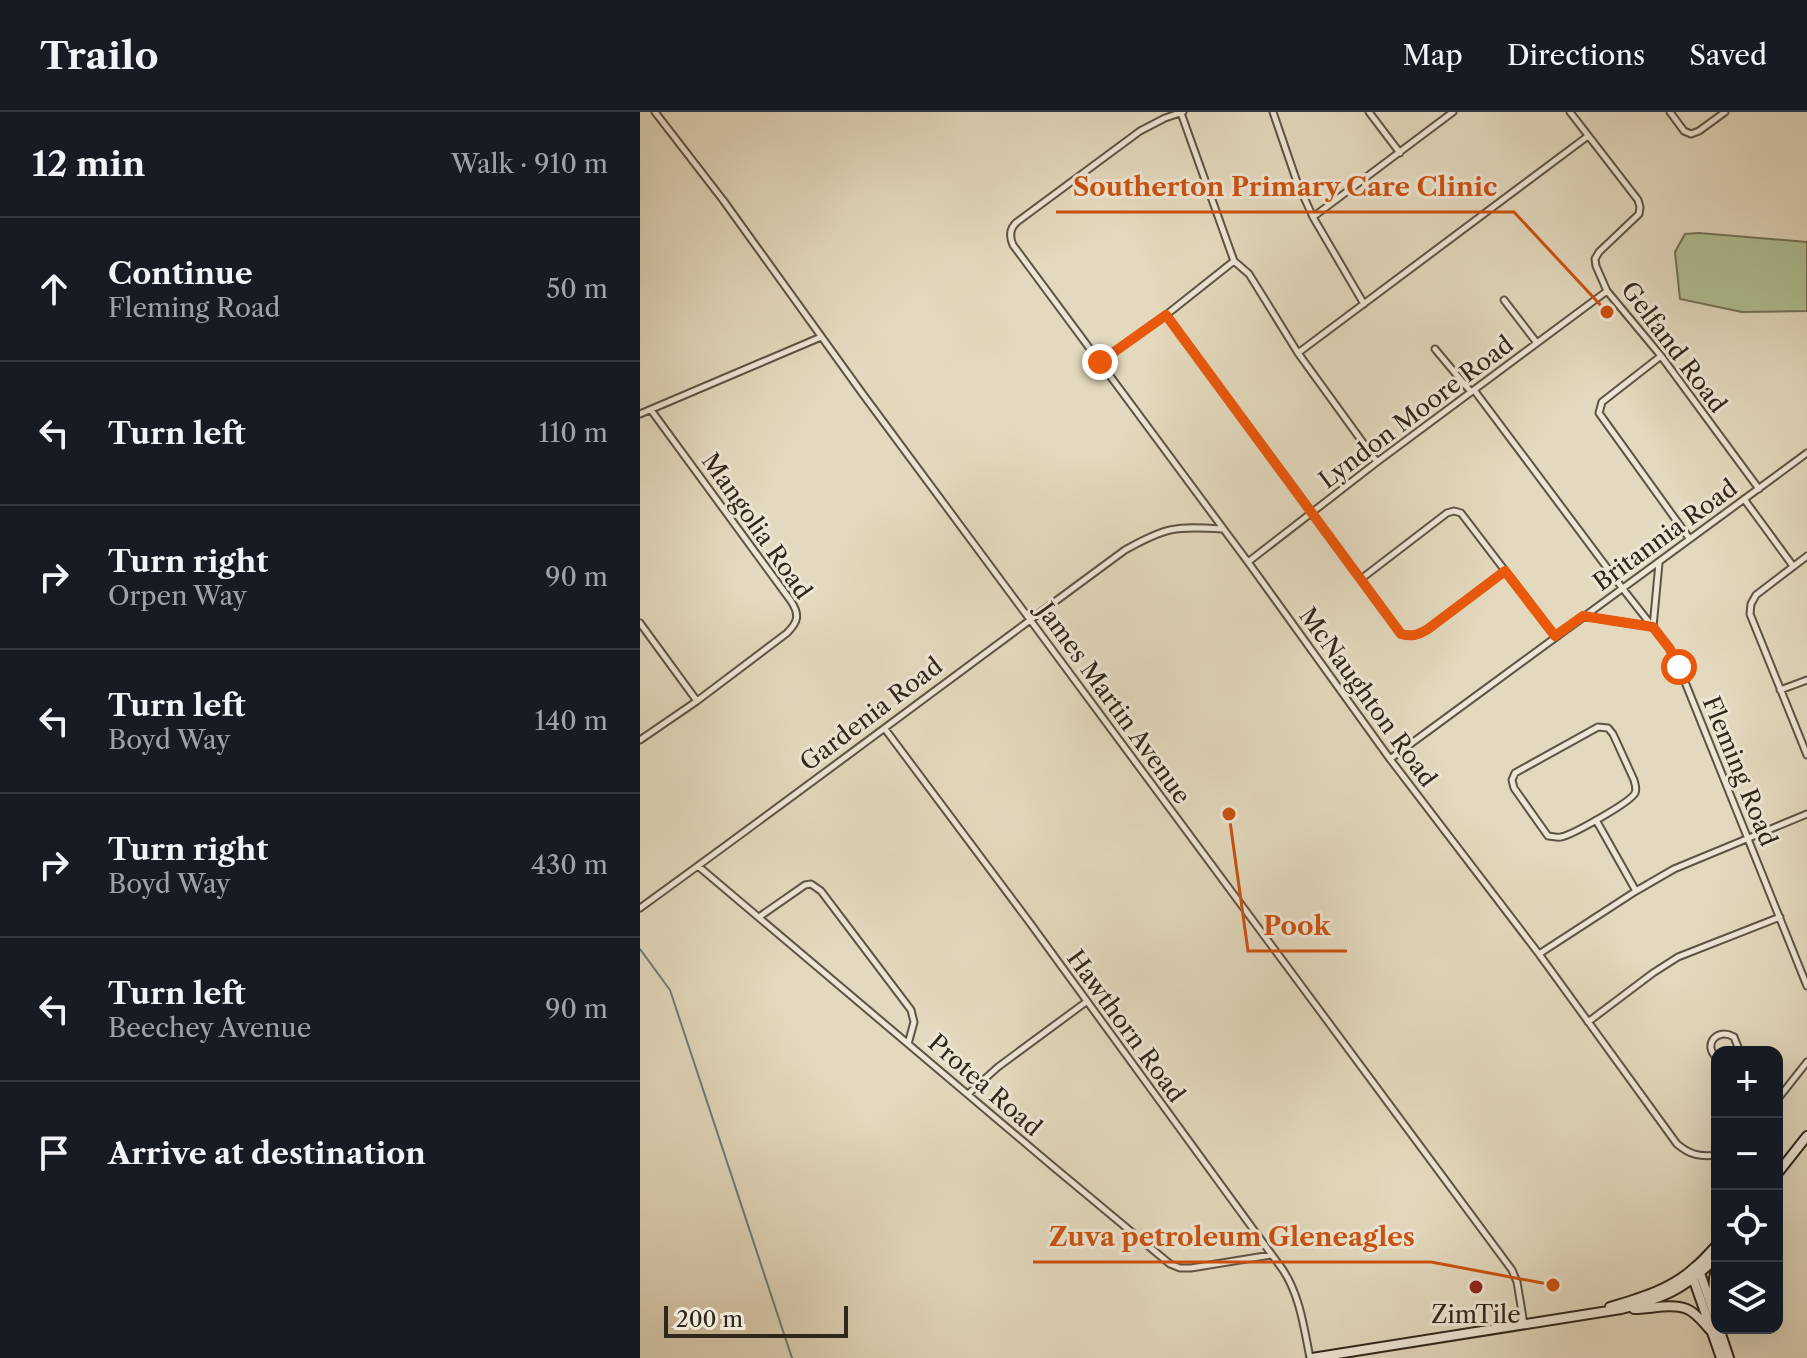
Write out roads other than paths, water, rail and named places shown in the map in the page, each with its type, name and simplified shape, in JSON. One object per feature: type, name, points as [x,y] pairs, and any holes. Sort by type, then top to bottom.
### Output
[{"type":"street","name":"James Martin Avenue","points":[[655,112],[1512,1270],[1525,1325]]},
{"type":"street","points":[[1182,112],[1234,261],[1249,274],[1298,353],[1377,462]]},
{"type":"street","name":"McNaughton Road","points":[[1182,112],[1140,131],[1017,222],[1011,233],[1013,245],[1677,1144],[1691,1154],[1711,1156]]},
{"type":"street","points":[[1273,112],[1297,182],[1313,217],[1364,304]]},
{"type":"street","points":[[1369,112],[1400,153]]},
{"type":"street","points":[[1313,217],[1453,112]]},
{"type":"street","name":"Gelfand Road","points":[[1570,112],[1638,200],[1640,207],[1639,214],[1595,259],[1607,291],[1661,356],[1759,489]]},
{"type":"street","points":[[1670,112],[1684,131],[1691,134],[1725,112]]},
{"type":"street","points":[[1298,353],[1588,136]]},
{"type":"street","points":[[1100,362],[1234,261]]},
{"type":"street","name":"Lyndon Moore Road","points":[[1248,562],[1607,291]]},
{"type":"street","points":[[1504,300],[1537,343]]},
{"type":"street","points":[[1166,315],[1401,634],[1418,635],[1428,629],[1505,571]]},
{"type":"street","points":[[640,414],[821,337]]},
{"type":"street","name":"Fleming Road","points":[[1435,349],[1472,391],[1670,649],[1807,986]]},
{"type":"street","points":[[1661,356],[1602,402],[1599,413],[1689,538]]},
{"type":"street","name":"Mangolia Road","points":[[640,740],[787,633],[798,617],[795,608],[651,410]]},
{"type":"street","name":"Britannia Road","points":[[1390,759],[1807,453]]},
{"type":"street","points":[[1744,499],[1793,566]]},
{"type":"street","points":[[1361,579],[1447,513],[1461,513],[1555,636]]},
{"type":"street","name":"Gardenia Road","points":[[640,908],[1125,550],[1168,529],[1223,529]]},
{"type":"street","points":[[1807,556],[1756,595],[1750,614],[1807,755]]},
{"type":"street","points":[[1583,616],[1653,627],[1659,562]]},
{"type":"street","points":[[640,623],[697,701]]},
{"type":"street","points":[[1780,690],[1807,680]]},
{"type":"street","points":[[1598,727],[1608,728],[1636,788],[1629,800],[1596,820],[1563,837],[1548,836],[1514,788],[1512,780],[1515,773],[1587,731],[1598,727]]},
{"type":"street","name":"Hawthorn Road","points":[[885,729],[1283,1270],[1300,1311],[1311,1358]]},
{"type":"street","points":[[1539,954],[1674,869],[1807,814]]},
{"type":"street","points":[[1596,820],[1636,891]]},
{"type":"street","name":"Protea Road","points":[[698,866],[1170,1264],[1191,1268],[1271,1255]]},
{"type":"street","points":[[759,917],[799,887],[816,886],[911,1010],[914,1022],[908,1044]]},
{"type":"street","points":[[1588,1022],[1678,957],[1780,917]]},
{"type":"street","points":[[968,1094],[998,1067],[1086,1002]]},
{"type":"street","points":[[1711,1046],[1719,1034],[1724,1033],[1734,1037],[1738,1046]]},
{"type":"street","points":[[1784,1091],[1807,1062]]},
{"type":"street","points":[[1783,1166],[1807,1136]]},
{"type":"street","points":[[1582,1316],[1651,1293],[1696,1273],[1711,1253]]},
{"type":"street","points":[[1311,1358],[1621,1309],[1656,1300],[1711,1262]]},
{"type":"street","points":[[1696,1273],[1711,1307]]},
{"type":"street","points":[[1696,1273],[1711,1318]]},
{"type":"street","points":[[1621,1309],[1685,1308],[1711,1327]]},
{"type":"street","points":[[1716,1334],[1721,1358]]},
{"type":"street","points":[[1717,1334],[1729,1358]]},
{"type":"waterway","points":[[640,949],[670,990],[792,1358]]},
{"type":"place","name":"Southerton Primary Care Clinic","points":[[1607,312]]},
{"type":"place","name":"Pook","points":[[1229,814]]},
{"type":"place","name":"Zuva petroleum Gleneagles","points":[[1553,1285]]},
{"type":"place","name":"ZimTile","points":[[1476,1287]]}]
